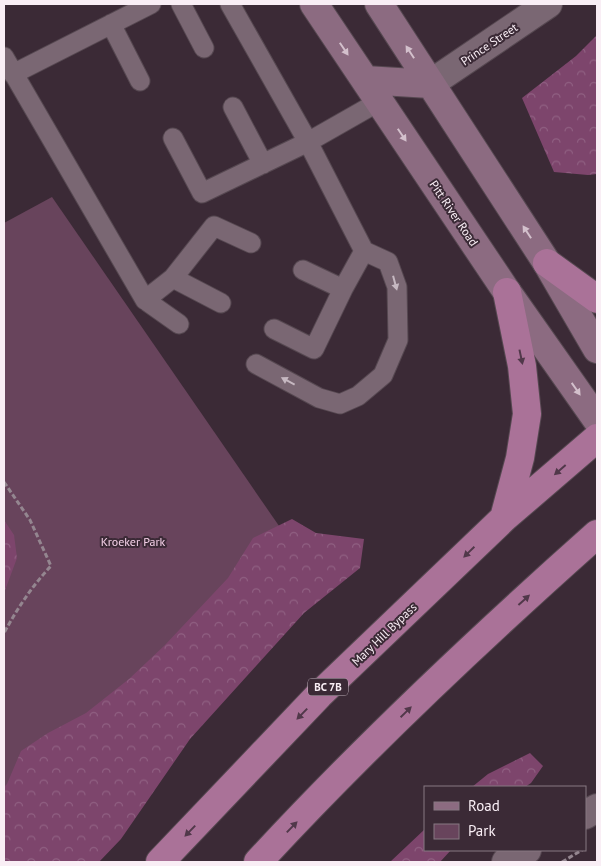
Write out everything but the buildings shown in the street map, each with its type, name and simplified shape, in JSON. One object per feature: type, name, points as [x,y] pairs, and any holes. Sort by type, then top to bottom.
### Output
[{"type":"highway","points":[[546,262],[597,299]]},
{"type":"highway","points":[[504,518],[520,458],[527,414],[522,366],[507,292]]},
{"type":"highway","name":"Mary Hill Bypass","points":[[160,862],[319,695],[504,518],[597,438]]},
{"type":"highway","points":[[258,862],[347,769],[500,622],[597,534]]},
{"type":"main road","name":"Pitt River Road","points":[[314,4],[507,292],[597,420]]},
{"type":"main road","points":[[379,4],[546,262],[597,349]]},
{"type":"main road","points":[[373,90],[430,84]]},
{"type":"street","name":"Prince Street","points":[[430,84],[548,4]]},
{"type":"street","points":[[586,814],[597,808]]},
{"type":"street","points":[[506,862],[525,851]]},
{"type":"lane","points":[[13,74],[148,4]]},
{"type":"lane","points":[[181,4],[204,48]]},
{"type":"lane","points":[[230,4],[308,142],[364,251],[388,262],[397,287],[398,340],[383,375],[358,396],[340,404],[319,398],[256,364]]},
{"type":"lane","points":[[111,24],[140,80]]},
{"type":"lane","points":[[4,57],[145,300],[179,324]]},
{"type":"lane","points":[[173,138],[202,193],[308,142],[373,90]]},
{"type":"lane","points":[[233,107],[263,164]]},
{"type":"lane","points":[[145,300],[173,278],[214,226],[251,243]]},
{"type":"lane","points":[[274,329],[314,349],[364,251]]},
{"type":"lane","points":[[303,270],[343,289]]},
{"type":"lane","points":[[173,278],[221,303]]},
{"type":"path","points":[[4,482],[30,520],[51,566],[36,582],[16,611],[4,633]]},
{"type":"path","points":[[562,862],[580,851]]},
{"type":"green space","points":[[597,35],[597,174],[554,172],[522,98],[576,56]]},
{"type":"green space","name":"Kroeker Park","points":[[52,197],[297,552],[4,862],[4,223]]},
{"type":"green space","points":[[292,519],[316,533],[364,539],[360,568],[304,613],[190,739],[121,839],[99,862],[4,862],[4,787],[21,751],[48,733],[86,713],[129,679],[165,645],[228,578],[253,538]]},
{"type":"green space","points":[[4,520],[14,535],[17,558],[4,593]]},
{"type":"green space","points":[[530,753],[543,766],[531,783],[526,786],[473,786],[488,774]]},
{"type":"green space","points":[[424,830],[424,851],[450,851],[440,862],[390,862]]}]
